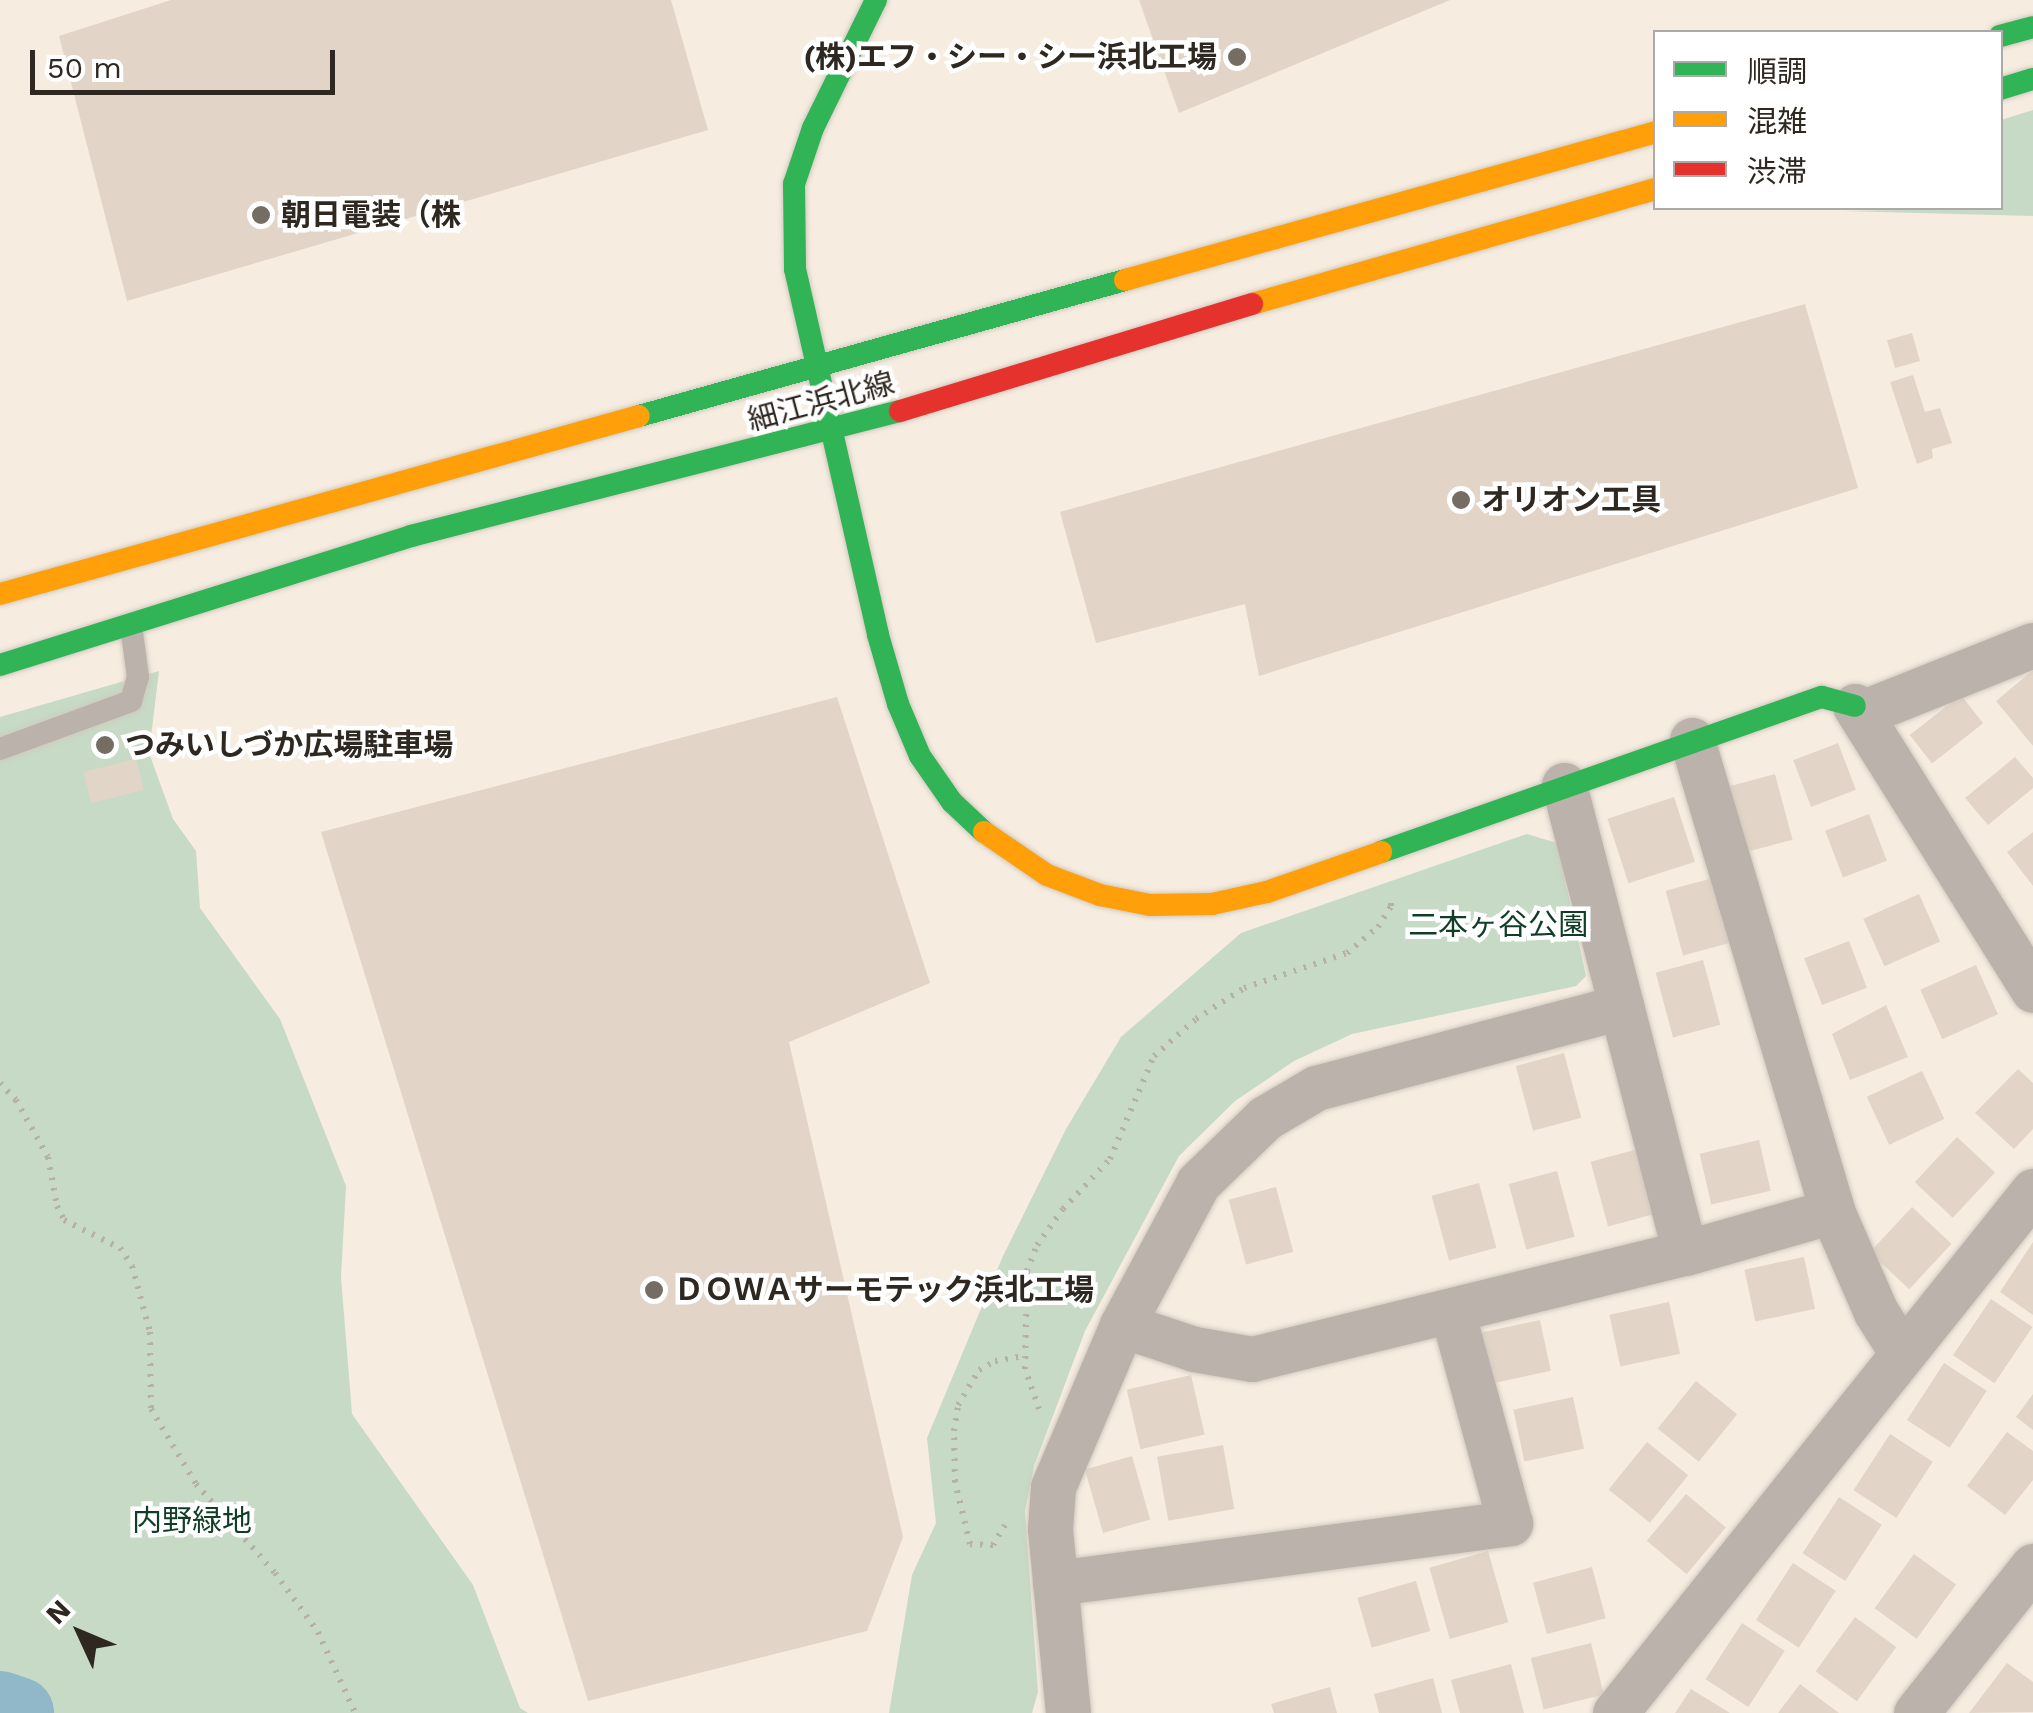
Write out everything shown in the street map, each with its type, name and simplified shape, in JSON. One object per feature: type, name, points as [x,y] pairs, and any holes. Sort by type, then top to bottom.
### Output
[{"type":"main road","points":[[876,0],[813,128],[794,184],[795,268],[814,367],[833,432],[878,635],[920,756],[952,802],[996,844],[1047,875],[1100,895],[1150,905],[1212,904],[1266,892],[1822,697],[1859,709]]},
{"type":"main road","points":[[2003,35],[2033,28]]},
{"type":"main road","points":[[2003,88],[2033,79]]},
{"type":"main road","name":"細江浜北線","points":[[0,594],[1653,133]]},
{"type":"main road","name":"細江浜北線","points":[[0,665],[412,536],[833,432],[1341,277],[1653,190]]},
{"type":"street","points":[[2033,645],[1859,709],[2033,990]]},
{"type":"street","points":[[1692,740],[1832,1212],[1876,1312],[1902,1352]]},
{"type":"street","points":[[1564,785],[1685,1253]]},
{"type":"street","points":[[1068,1713],[1055,1583],[1053,1486],[1122,1325],[1198,1183],[1244,1135],[1288,1102],[1316,1088],[1621,1007]]},
{"type":"street","points":[[1615,1713],[2033,1191]]},
{"type":"street","points":[[1122,1325],[1194,1349],[1252,1359],[1685,1253],[1832,1212]]},
{"type":"street","points":[[1055,1583],[1510,1523],[1452,1311]]},
{"type":"street","points":[[1916,1713],[2033,1566]]},
{"type":"lane","points":[[0,749],[131,701],[138,677],[130,624]]},
{"type":"path","points":[[1042,1417],[1024,1356],[1026,1271],[1038,1245],[1063,1209],[1110,1159],[1154,1056],[1196,1018],[1244,988],[1347,952],[1378,928],[1391,906],[1392,882]]},
{"type":"path","points":[[0,1082],[16,1100],[48,1157],[64,1220],[120,1248],[132,1266],[150,1332],[151,1408],[196,1484],[275,1572],[318,1632],[354,1713]]},
{"type":"path","points":[[1006,1510],[1001,1537],[994,1545],[970,1544],[955,1482],[954,1431],[958,1405],[979,1370],[994,1360],[1024,1356]]},
{"type":"green space","points":[[2033,110],[2033,216],[1843,211],[2003,210],[2003,119]]},
{"type":"green space","name":"内野緑地","points":[[159,671],[149,753],[173,819],[196,851],[200,908],[280,1019],[346,1186],[341,1277],[352,1414],[473,1585],[520,1708],[528,1713],[0,1713],[0,717]]},
{"type":"green space","name":"二本ヶ谷公園","points":[[1527,834],[1557,843],[1586,976],[1576,986],[1352,1034],[1294,1061],[1235,1101],[1179,1156],[1085,1331],[1034,1466],[1025,1511],[1038,1692],[1032,1713],[889,1713],[912,1575],[936,1523],[927,1438],[1003,1256],[1066,1129],[1121,1037],[1241,933]]},
{"type":"building","name":"朝日電装（株","points":[[171,0],[671,0],[708,130],[127,301],[59,36]]},
{"type":"building","name":"(株)エフ・シー・シー浜北工場","points":[[1139,0],[1450,0],[1179,113]]},
{"type":"building","name":"オリオン工具","points":[[1805,304],[1858,488],[1259,676],[1245,604],[1096,643],[1060,512]]},
{"type":"building","points":[[1912,333],[1920,361],[1895,368],[1887,340]]},
{"type":"building","points":[[1913,375],[1925,412],[1940,408],[1952,443],[1932,449],[1933,458],[1917,464],[1890,382]]},
{"type":"building","points":[[2033,670],[2033,746],[1996,701]]},
{"type":"building","points":[[1961,695],[1983,723],[1932,763],[1910,735]]},
{"type":"building","name":"ＤＯＷＡサーモテック浜北工場","points":[[837,697],[930,983],[789,1042],[903,1537],[867,1631],[588,1701],[321,832]]},
{"type":"building","points":[[1838,743],[1856,790],[1811,807],[1793,760]]},
{"type":"building","points":[[2015,757],[2033,778],[2033,788],[1988,825],[1965,798]]},
{"type":"building","points":[[136,759],[144,790],[91,803],[84,772]]},
{"type":"building","points":[[1775,774],[1793,840],[1745,852],[1728,787]]},
{"type":"building","points":[[1674,797],[1695,862],[1628,883],[1607,819]]},
{"type":"building","points":[[1869,814],[1887,861],[1843,878],[1825,831]]},
{"type":"building","points":[[2033,832],[2033,886],[2007,852]]},
{"type":"building","points":[[1713,878],[1730,943],[1683,955],[1666,891]]},
{"type":"building","points":[[1919,894],[1940,942],[1884,966],[1863,919]]},
{"type":"building","points":[[1849,941],[1867,988],[1822,1005],[1804,958]]},
{"type":"building","points":[[1703,960],[1720,1025],[1673,1037],[1656,973]]},
{"type":"building","points":[[1976,965],[1998,1014],[1942,1039],[1920,990]]},
{"type":"building","points":[[1886,1005],[1908,1057],[1850,1080],[1832,1034]]},
{"type":"building","points":[[1564,1053],[1581,1118],[1533,1131],[1516,1066]]},
{"type":"building","points":[[2018,1069],[2033,1083],[2033,1129],[2014,1149],[1975,1113]]},
{"type":"building","points":[[1922,1071],[1944,1119],[1889,1145],[1867,1097]]},
{"type":"building","points":[[1957,1137],[1995,1172],[1953,1218],[1915,1182]]},
{"type":"building","points":[[1759,1140],[1771,1191],[1711,1204],[1700,1154]]},
{"type":"building","points":[[1638,1149],[1655,1214],[1608,1226],[1591,1162]]},
{"type":"building","points":[[1557,1171],[1575,1237],[1526,1250],[1509,1184]]},
{"type":"building","points":[[1479,1183],[1496,1248],[1449,1260],[1432,1196]]},
{"type":"building","points":[[1276,1187],[1293,1252],[1246,1264],[1229,1200]]},
{"type":"building","points":[[1912,1207],[1951,1244],[1909,1289],[1870,1252]]},
{"type":"building","points":[[2033,1242],[2033,1315],[2000,1292]]},
{"type":"building","points":[[1804,1257],[1815,1309],[1755,1322],[1744,1270]]},
{"type":"building","points":[[1991,1299],[2032,1327],[1994,1383],[1953,1355]]},
{"type":"building","points":[[1669,1302],[1680,1354],[1620,1367],[1609,1315]]},
{"type":"building","points":[[1540,1320],[1551,1371],[1491,1384],[1480,1333]]},
{"type":"building","points":[[1944,1363],[1987,1391],[1950,1448],[1907,1420]]},
{"type":"building","points":[[1191,1375],[1205,1434],[1140,1449],[1127,1390]]},
{"type":"building","points":[[1696,1381],[1737,1414],[1699,1462],[1658,1428]]},
{"type":"building","points":[[2033,1394],[2033,1430],[2016,1417]]},
{"type":"building","points":[[1573,1397],[1584,1449],[1524,1462],[1513,1410]]},
{"type":"building","points":[[2007,1432],[2033,1451],[2033,1480],[2005,1515],[1967,1486]]},
{"type":"building","points":[[1890,1434],[1933,1462],[1896,1518],[1854,1490]]},
{"type":"building","points":[[1647,1442],[1688,1475],[1650,1523],[1609,1489]]},
{"type":"building","points":[[1223,1445],[1234,1509],[1168,1521],[1157,1457]]},
{"type":"building","points":[[1132,1456],[1150,1519],[1103,1533],[1085,1470]]},
{"type":"building","points":[[1686,1494],[1726,1527],[1687,1574],[1647,1541]]},
{"type":"building","points":[[1839,1497],[1882,1525],[1845,1581],[1803,1553]]},
{"type":"building","points":[[1488,1551],[1508,1622],[1450,1639],[1429,1568]]},
{"type":"building","points":[[1914,1554],[1956,1585],[1917,1639],[1875,1608]]},
{"type":"building","points":[[1793,1563],[1836,1591],[1799,1648],[1756,1620]]},
{"type":"building","points":[[1592,1567],[1606,1618],[1547,1634],[1533,1583]]},
{"type":"building","points":[[1416,1581],[1430,1631],[1372,1648],[1357,1598]]},
{"type":"building","points":[[1855,1617],[1896,1647],[1857,1701],[1816,1671]]},
{"type":"building","points":[[1742,1623],[1785,1651],[1748,1707],[1706,1679]]},
{"type":"building","points":[[1591,1643],[1604,1694],[1544,1709],[1531,1658]]},
{"type":"building","points":[[2007,1663],[2033,1682],[2033,1712],[1969,1713]]},
{"type":"building","points":[[1511,1664],[1524,1713],[1460,1713],[1451,1680]]},
{"type":"building","points":[[1433,1678],[1442,1713],[1379,1713],[1374,1694]]},
{"type":"building","points":[[1800,1684],[1839,1713],[1778,1713]]},
{"type":"building","points":[[1330,1687],[1337,1713],[1274,1713],[1271,1704]]},
{"type":"building","points":[[1691,1689],[1730,1713],[1675,1713]]},
{"type":"waterway","points":[[0,1707],[18,1713]]},
{"type":"traffic: fast","points":[[876,0],[813,128],[794,184],[795,269],[878,635],[898,704],[920,756],[952,802],[984,832]]},
{"type":"traffic: fast","points":[[2003,35],[2033,27]]},
{"type":"traffic: fast","points":[[2003,88],[2033,79]]},
{"type":"traffic: fast","points":[[639,416],[1125,280]]},
{"type":"traffic: fast","points":[[0,665],[411,536],[900,411]]},
{"type":"traffic: fast","points":[[1381,852],[1822,697],[1855,706]]},
{"type":"traffic: slow","points":[[1125,280],[1653,133]]},
{"type":"traffic: slow","points":[[1252,304],[1653,190]]},
{"type":"traffic: slow","points":[[0,594],[639,416]]},
{"type":"traffic: slow","points":[[984,832],[1047,875],[1100,895],[1150,905],[1212,904],[1267,892],[1381,852]]},
{"type":"traffic: jam","points":[[900,411],[1252,304]]},
{"type":"place","name":"(株)エフ・シー・シー浜北工場","points":[[1237,57]]},
{"type":"place","name":"朝日電装（株","points":[[261,215]]},
{"type":"place","name":"オリオン工具","points":[[1461,500]]},
{"type":"place","name":"つみいしづか広場駐車場","points":[[105,745]]},
{"type":"place","name":"ＤＯＷＡサーモテック浜北工場","points":[[654,1290]]}]
